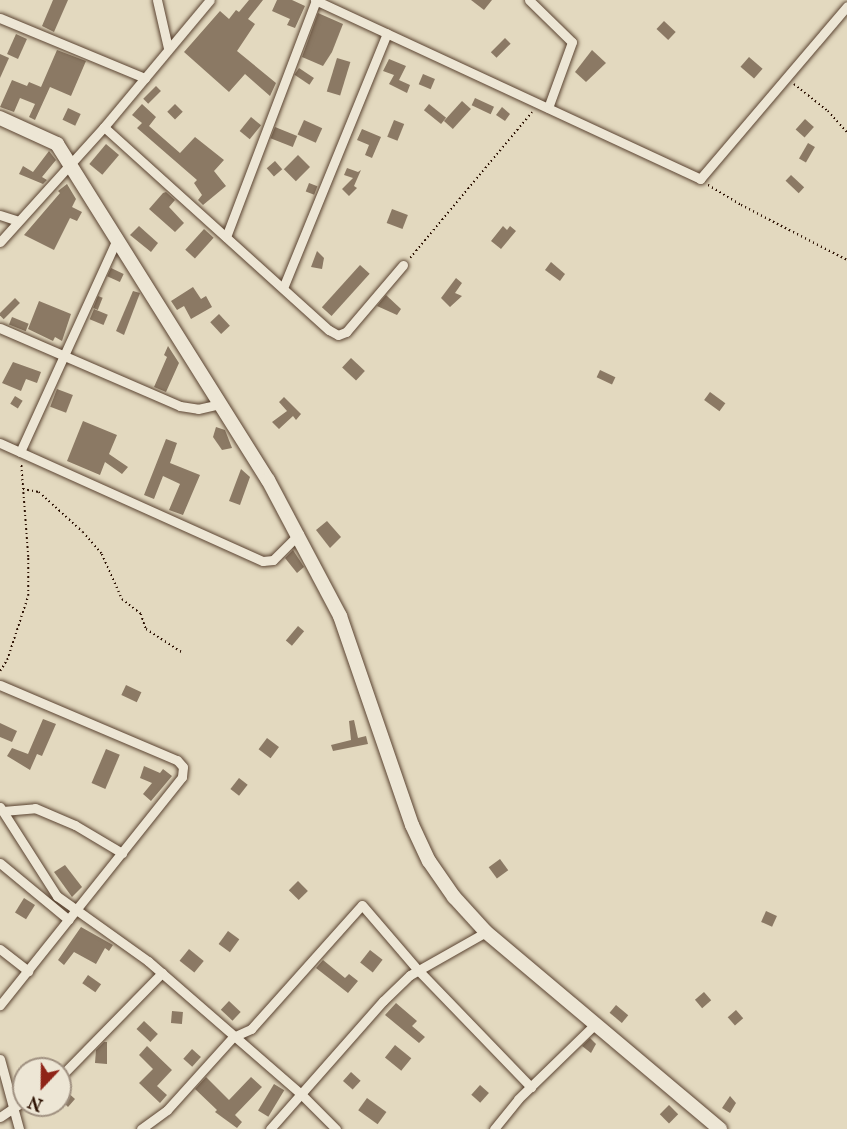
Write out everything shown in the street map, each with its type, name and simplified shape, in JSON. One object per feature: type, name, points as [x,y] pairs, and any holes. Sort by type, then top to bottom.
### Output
[{"type":"main road","points":[[0,117],[50,139],[70,164],[118,237],[299,534],[340,616],[412,825],[425,852],[454,897],[486,932],[720,1129]]},
{"type":"street","points":[[157,0],[168,48]]},
{"type":"street","points":[[0,242],[104,127],[210,0]]},
{"type":"street","points":[[226,237],[316,0],[700,179],[847,6]]},
{"type":"street","points":[[529,0],[572,42],[548,108]]},
{"type":"street","points":[[0,18],[145,78]]},
{"type":"street","points":[[283,288],[387,33]]},
{"type":"street","points":[[104,127],[329,330],[338,335],[346,332],[404,265]]},
{"type":"street","points":[[0,214],[18,222]]},
{"type":"street","points":[[20,452],[118,237]]},
{"type":"street","points":[[0,328],[63,357],[189,409],[219,405]]},
{"type":"street","points":[[0,443],[263,561],[273,560],[299,534]]},
{"type":"street","points":[[0,685],[177,760],[183,767],[182,777],[0,1005]]},
{"type":"street","points":[[122,853],[75,825],[35,808],[1,809],[57,896],[162,973],[300,1094],[336,1129]]},
{"type":"street","points":[[0,863],[69,920]]},
{"type":"street","points":[[141,1129],[167,1110],[233,1037],[251,1029],[362,905],[418,970],[531,1087]]},
{"type":"street","points":[[270,1129],[383,1001],[418,970],[486,932]]},
{"type":"street","points":[[0,950],[28,971]]},
{"type":"street","points":[[72,1065],[162,973]]},
{"type":"street","points":[[494,1129],[531,1087],[595,1023]]},
{"type":"street","points":[[0,1059],[12,1101]]},
{"type":"path","points":[[786,78],[828,111],[847,132]]},
{"type":"path","points":[[404,265],[538,104]]},
{"type":"path","points":[[700,179],[741,205],[847,260]]},
{"type":"path","points":[[0,670],[7,660],[28,597],[28,557],[20,452]]},
{"type":"path","points":[[23,489],[39,492],[83,532],[102,554],[122,599],[141,614],[146,629],[183,653]]},
{"type":"building","points":[[53,0],[68,0],[54,32],[42,26]]},
{"type":"building","points":[[249,0],[263,0],[248,19],[255,24],[237,51],[276,83],[270,96],[245,74],[229,92],[184,52],[220,11],[229,19],[236,10],[239,12]]},
{"type":"building","points":[[277,0],[292,0],[305,6],[295,28],[287,25],[290,19],[272,11]]},
{"type":"building","points":[[471,0],[492,0],[484,10]]},
{"type":"building","points":[[318,13],[343,24],[332,52],[323,66],[302,57]]},
{"type":"building","points":[[664,21],[676,32],[668,40],[656,29]]},
{"type":"building","points":[[16,34],[27,39],[18,59],[7,54]]},
{"type":"building","points":[[505,38],[511,44],[497,58],[491,52]]},
{"type":"building","points":[[57,50],[86,61],[71,96],[50,87],[35,120],[29,117],[35,104],[20,98],[14,112],[0,107],[12,80],[27,86],[29,82],[41,87]]},
{"type":"building","points":[[592,50],[606,63],[586,82],[575,72]]},
{"type":"building","points":[[0,54],[9,58],[0,78]]},
{"type":"building","points":[[749,57],[763,69],[754,79],[740,67]]},
{"type":"building","points":[[337,58],[350,62],[340,96],[327,91]]},
{"type":"building","points":[[389,59],[406,66],[399,80],[410,85],[407,93],[389,84],[394,75],[383,71]]},
{"type":"building","points":[[299,68],[314,78],[309,85],[295,75]]},
{"type":"building","points":[[423,74],[435,79],[431,89],[419,84]]},
{"type":"building","points":[[156,86],[161,91],[148,104],[143,99]]},
{"type":"building","points":[[475,98],[494,107],[491,114],[472,105]]},
{"type":"building","points":[[462,101],[471,109],[453,129],[444,121]]},
{"type":"building","points":[[142,104],[156,117],[149,126],[180,153],[195,137],[224,160],[214,171],[226,186],[203,205],[198,200],[202,195],[194,183],[197,180],[137,128],[142,123],[132,115]]},
{"type":"building","points":[[175,104],[183,112],[175,120],[167,112]]},
{"type":"building","points":[[429,104],[446,118],[441,124],[424,110]]},
{"type":"building","points":[[502,107],[510,114],[505,121],[496,115]]},
{"type":"building","points":[[68,108],[81,114],[75,126],[63,120]]},
{"type":"building","points":[[251,117],[261,125],[250,139],[240,131]]},
{"type":"building","points":[[805,119],[814,127],[805,137],[796,129]]},
{"type":"building","points":[[304,120],[322,128],[316,143],[297,135]]},
{"type":"building","points":[[394,120],[404,124],[397,141],[387,137]]},
{"type":"building","points":[[275,127],[297,136],[293,147],[271,138]]},
{"type":"building","points":[[362,129],[381,137],[372,158],[365,155],[369,145],[357,140]]},
{"type":"building","points":[[808,143],[815,147],[806,163],[799,159]]},
{"type":"building","points":[[106,144],[119,155],[102,175],[89,164]]},
{"type":"building","points":[[49,151],[56,160],[42,177],[47,180],[43,184],[19,174],[23,166],[33,172]]},
{"type":"building","points":[[298,155],[310,167],[296,181],[284,169]]},
{"type":"building","points":[[275,161],[282,169],[274,177],[267,168]]},
{"type":"building","points":[[347,168],[358,172],[361,170],[354,186],[357,188],[349,196],[342,189],[353,178],[344,175]]},
{"type":"building","points":[[791,175],[804,187],[799,193],[786,181]]},
{"type":"building","points":[[309,183],[317,186],[314,195],[306,191]]},
{"type":"building","points":[[67,184],[76,199],[72,207],[82,212],[77,221],[70,218],[54,250],[24,235],[60,193],[58,191]]},
{"type":"building","points":[[166,192],[175,200],[169,207],[184,223],[175,232],[149,209]]},
{"type":"building","points":[[392,209],[408,215],[402,229],[387,223]]},
{"type":"building","points":[[139,226],[158,243],[151,252],[130,235]]},
{"type":"building","points":[[503,226],[507,230],[510,226],[516,231],[501,249],[491,241]]},
{"type":"building","points":[[204,229],[214,238],[195,259],[185,250]]},
{"type":"building","points":[[317,251],[324,258],[322,269],[311,267]]},
{"type":"building","points":[[551,262],[565,274],[560,281],[545,270]]},
{"type":"building","points":[[360,265],[370,274],[332,316],[322,307]]},
{"type":"building","points":[[111,268],[124,274],[120,282],[107,276]]},
{"type":"building","points":[[456,278],[462,283],[455,293],[462,296],[450,307],[441,298]]},
{"type":"building","points":[[193,287],[201,299],[206,296],[212,307],[191,319],[184,306],[177,310],[171,301]]},
{"type":"building","points":[[133,291],[140,293],[124,335],[116,331]]},
{"type":"building","points":[[386,295],[401,309],[397,315],[377,306]]},
{"type":"building","points":[[98,296],[103,298],[98,310],[93,308]]},
{"type":"building","points":[[15,298],[20,303],[4,319],[0,313]]},
{"type":"building","points":[[39,301],[71,314],[62,341],[55,337],[53,341],[28,329]]},
{"type":"building","points":[[94,309],[108,315],[104,325],[90,319]]},
{"type":"building","points":[[219,314],[230,326],[221,334],[210,322]]},
{"type":"building","points":[[12,317],[29,324],[26,331],[9,324]]},
{"type":"building","points":[[168,346],[179,363],[166,392],[154,387],[167,357],[164,355]]},
{"type":"building","points":[[351,358],[365,371],[356,380],[342,368]]},
{"type":"building","points":[[13,362],[41,372],[37,383],[26,379],[21,391],[2,383]]},
{"type":"building","points":[[600,370],[615,377],[612,384],[597,377]]},
{"type":"building","points":[[57,389],[73,395],[66,413],[50,407]]},
{"type":"building","points":[[710,392],[725,403],[719,411],[704,400]]},
{"type":"building","points":[[15,396],[23,401],[18,408],[10,404]]},
{"type":"building","points":[[284,397],[301,414],[296,420],[293,416],[279,429],[272,422],[287,411],[279,402]]},
{"type":"building","points":[[83,421],[117,435],[109,454],[128,467],[122,474],[105,462],[100,475],[67,461]]},
{"type":"building","points":[[216,427],[225,430],[232,448],[222,450],[213,437]]},
{"type":"building","points":[[166,439],[177,443],[170,463],[200,475],[183,515],[169,510],[180,484],[163,476],[154,499],[144,495]]},
{"type":"building","points":[[241,469],[250,477],[240,505],[229,501]]},
{"type":"building","points":[[327,521],[341,537],[330,548],[316,530]]},
{"type":"building","points":[[293,550],[304,567],[297,573],[285,558]]},
{"type":"building","points":[[298,626],[304,631],[292,646],[286,641]]},
{"type":"building","points":[[126,685],[141,692],[137,702],[121,695]]},
{"type":"building","points":[[43,719],[56,724],[42,756],[37,754],[30,770],[7,756],[12,748],[28,754]]},
{"type":"building","points":[[354,720],[358,738],[366,736],[368,744],[333,751],[331,745],[351,740],[349,721]]},
{"type":"building","points":[[0,723],[17,731],[12,742],[0,737]]},
{"type":"building","points":[[267,738],[279,747],[271,758],[259,749]]},
{"type":"building","points":[[106,749],[120,755],[105,789],[92,783]]},
{"type":"building","points":[[144,766],[160,773],[163,769],[172,776],[151,801],[143,794],[152,783],[140,778]]},
{"type":"building","points":[[239,778],[248,785],[239,796],[230,789]]},
{"type":"building","points":[[500,859],[508,870],[497,879],[489,867]]},
{"type":"building","points":[[65,865],[82,887],[72,897],[54,872]]},
{"type":"building","points":[[298,881],[308,891],[299,900],[289,890]]},
{"type":"building","points":[[24,898],[35,905],[26,919],[15,912]]},
{"type":"building","points":[[766,911],[777,916],[772,927],[761,922]]},
{"type":"building","points":[[81,927],[113,945],[109,951],[105,948],[96,964],[74,952],[64,965],[58,960]]},
{"type":"building","points":[[228,931],[239,939],[230,952],[219,944]]},
{"type":"building","points":[[189,949],[204,961],[194,973],[180,961]]},
{"type":"building","points":[[370,950],[383,960],[373,972],[360,963]]},
{"type":"building","points":[[323,960],[345,978],[349,974],[358,981],[348,993],[316,968]]},
{"type":"building","points":[[88,975],[101,984],[95,992],[82,983]]},
{"type":"building","points":[[704,992],[711,1000],[702,1008],[695,1000]]},
{"type":"building","points":[[229,1001],[241,1012],[233,1021],[221,1010]]},
{"type":"building","points":[[396,1003],[417,1021],[412,1026],[425,1037],[419,1043],[385,1015]]},
{"type":"building","points":[[616,1005],[628,1015],[622,1023],[610,1013]]},
{"type":"building","points":[[736,1010],[743,1018],[735,1026],[728,1017]]},
{"type":"building","points":[[172,1011],[183,1012],[182,1024],[171,1023]]},
{"type":"building","points":[[144,1021],[158,1034],[150,1042],[136,1029]]},
{"type":"building","points":[[590,1038],[596,1044],[591,1053],[582,1046]]},
{"type":"building","points":[[107,1042],[107,1064],[95,1063],[96,1050]]},
{"type":"building","points":[[395,1045],[411,1058],[401,1071],[385,1057]]},
{"type":"building","points":[[147,1046],[172,1070],[157,1086],[167,1095],[160,1103],[139,1083],[153,1069],[139,1055]]},
{"type":"building","points":[[192,1049],[201,1057],[192,1067],[183,1059]]},
{"type":"building","points":[[351,1072],[361,1081],[353,1090],[343,1081]]},
{"type":"building","points":[[206,1077],[229,1100],[251,1077],[262,1087],[235,1115],[242,1122],[237,1128],[215,1112],[217,1110],[195,1089]]},
{"type":"building","points":[[274,1084],[284,1090],[268,1117],[258,1111]]},
{"type":"building","points":[[480,1085],[489,1093],[480,1103],[471,1095]]},
{"type":"building","points":[[730,1096],[736,1103],[730,1113],[722,1108]]},
{"type":"building","points":[[367,1098],[386,1112],[378,1124],[358,1110]]},
{"type":"building","points":[[669,1105],[678,1114],[669,1123],[660,1114]]}]
